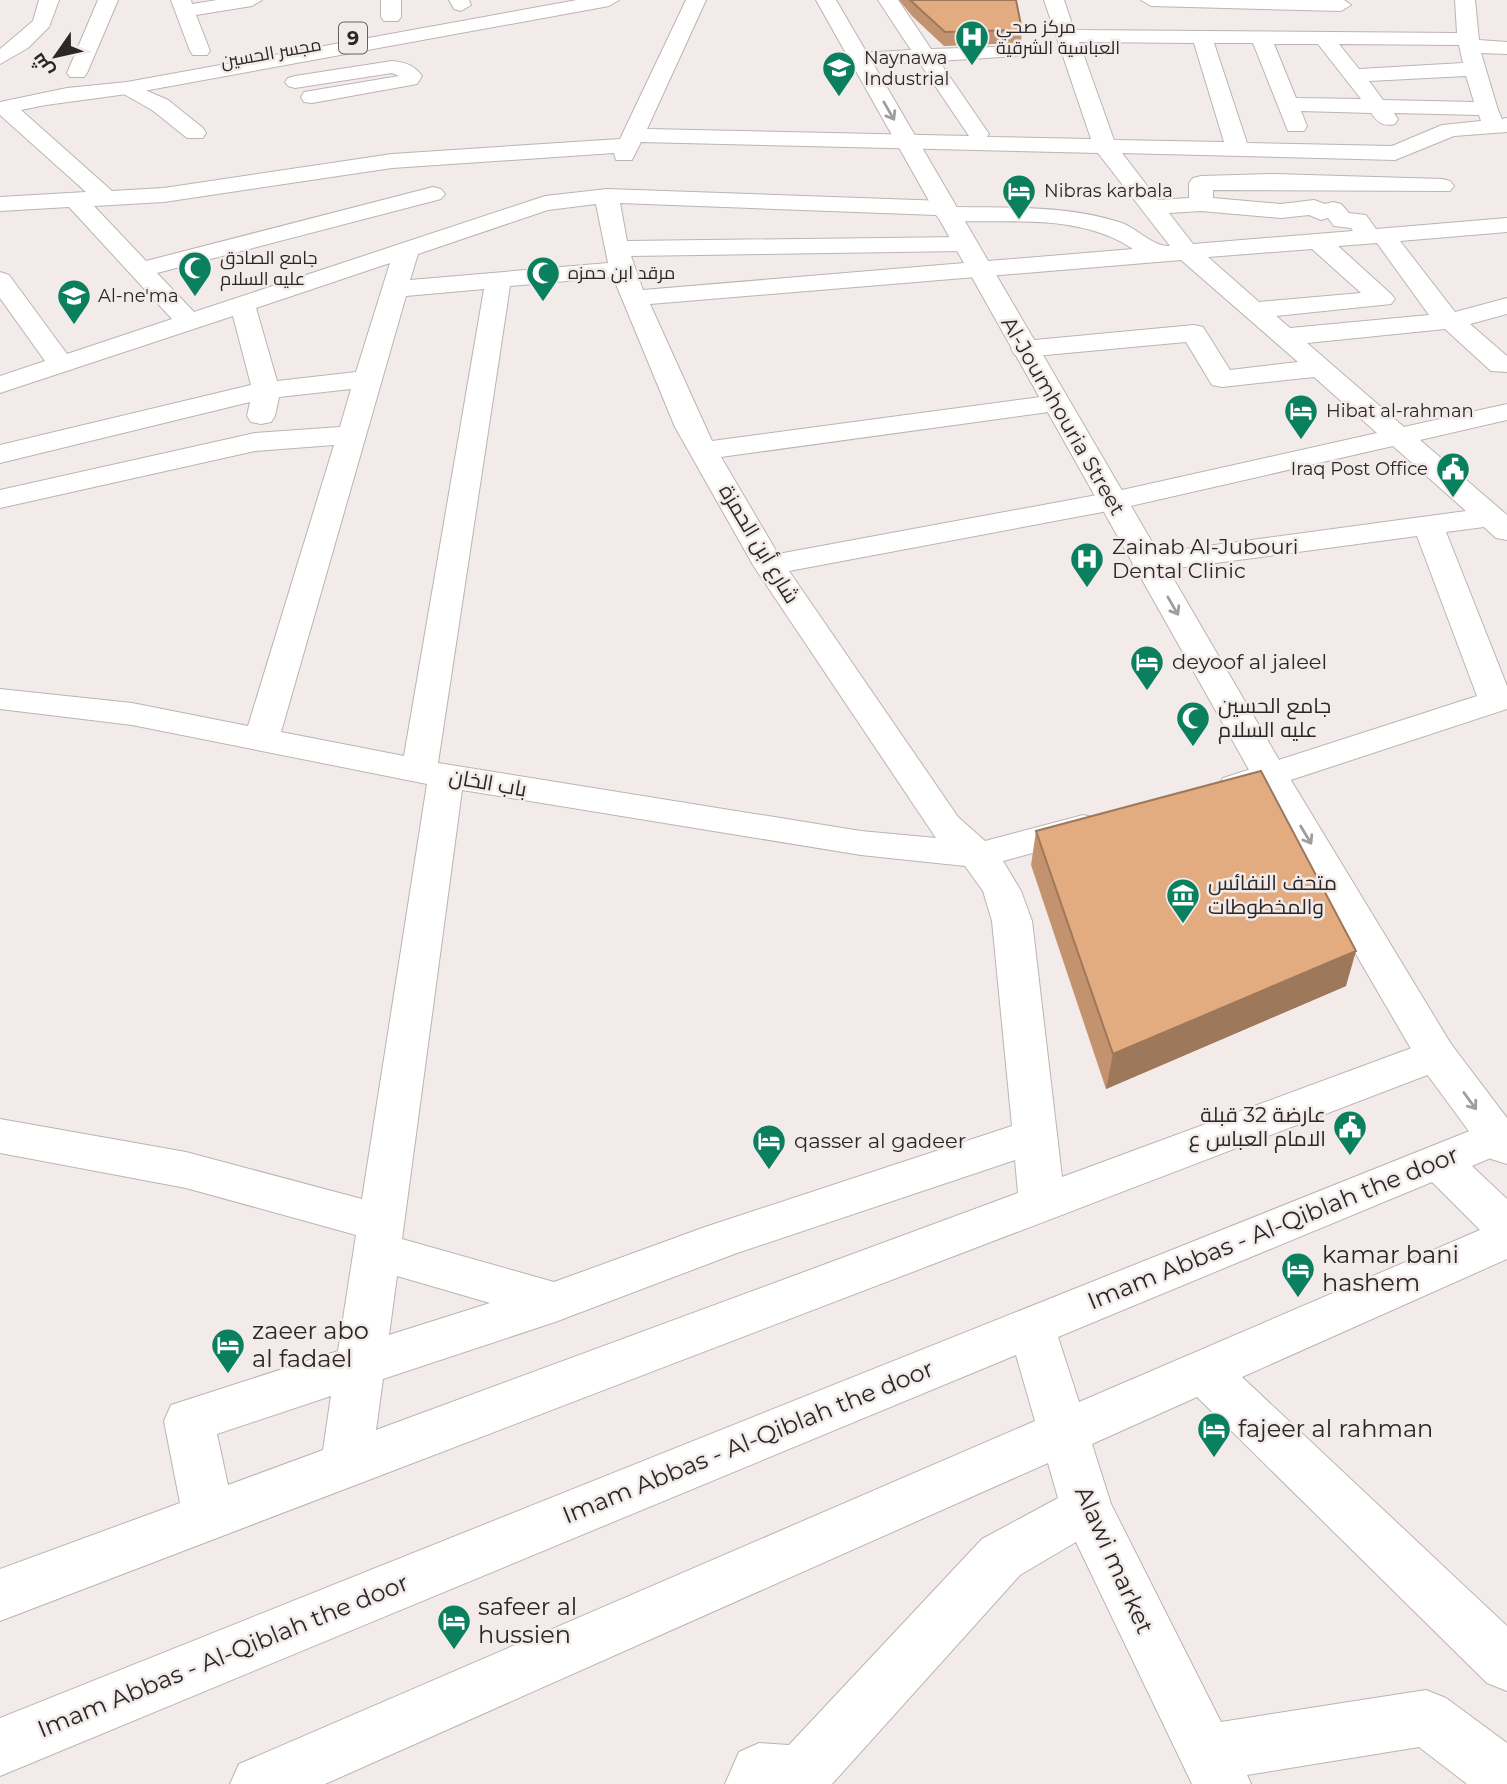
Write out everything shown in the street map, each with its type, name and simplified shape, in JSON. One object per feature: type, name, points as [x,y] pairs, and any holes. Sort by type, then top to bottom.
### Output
[{"type":"main road","points":[[0,58],[21,44],[42,23],[49,0]]},
{"type":"main road","points":[[77,73],[108,0]]},
{"type":"main road","points":[[176,55],[207,50],[183,6],[252,0]]},
{"type":"main road","name":"مجسر الحسين","points":[[146,72],[530,0]]},
{"type":"main road","name":"مجسر الحسين","points":[[146,72],[558,0]]},
{"type":"main road","points":[[41,99],[127,88],[609,0]]},
{"type":"main road","points":[[607,196],[696,0]]},
{"type":"main road","points":[[888,0],[978,134]]},
{"type":"main road","points":[[1054,0],[1105,147],[1187,252],[1499,524]]},
{"type":"main road","points":[[1151,0],[1341,3],[1332,38],[1353,76],[1376,106],[1402,150],[1458,197],[1505,227]]},
{"type":"main road","points":[[1465,0],[1467,43],[1473,69],[1496,120]]},
{"type":"main road","points":[[438,9],[467,2]]},
{"type":"main road","name":"Al-Joumhouria Street","points":[[832,3],[859,59],[978,269],[1271,777],[1436,1055],[1503,1139]]},
{"type":"main road","points":[[387,12],[415,13]]},
{"type":"main road","points":[[13,26],[38,27]]},
{"type":"main road","points":[[1066,36],[1332,38],[1467,43],[1507,48]]},
{"type":"main road","points":[[1202,37],[1238,150]]},
{"type":"main road","points":[[1261,37],[1306,151]]},
{"type":"main road","points":[[859,59],[1017,50]]},
{"type":"main road","points":[[295,82],[392,67],[401,68],[412,76],[410,80],[399,83],[312,97]]},
{"type":"main road","points":[[25,85],[103,68]]},
{"type":"main road","points":[[1353,76],[1473,69]]},
{"type":"main road","name":"9","points":[[1,101],[25,85],[146,72]]},
{"type":"main road","name":"9","points":[[1,101],[41,99],[146,72]]},
{"type":"main road","points":[[127,88],[160,105],[195,133]]},
{"type":"main road","points":[[1,101],[106,198]]},
{"type":"main road","points":[[1287,104],[1376,106],[1496,120]]},
{"type":"main road","points":[[140,270],[212,217],[392,161],[631,140],[1306,151],[1402,150],[1450,130],[1496,120]]},
{"type":"main road","points":[[1253,310],[1382,299],[1310,241],[1281,211],[1276,203],[1272,150]]},
{"type":"main road","points":[[1201,204],[1201,183],[1274,181],[1458,197]]},
{"type":"main road","points":[[0,204],[106,198],[212,217],[433,194]]},
{"type":"main road","name":"شارع أبن الحمزة","points":[[607,196],[619,259],[689,427],[769,565],[945,826],[978,855],[1006,895],[1012,921],[1042,1203]]},
{"type":"main road","points":[[0,385],[243,306],[516,211],[582,197],[946,211],[1059,219],[1114,229],[1135,238],[1156,254]]},
{"type":"main road","points":[[74,199],[190,323]]},
{"type":"main road","points":[[1152,207],[1201,204],[1281,211],[1314,207],[1321,213],[1333,209],[1342,221],[1358,220],[1376,236],[1439,311],[1501,365],[1507,364]]},
{"type":"main road","points":[[634,298],[1505,227]]},
{"type":"main road","points":[[395,289],[498,280],[619,259],[964,244]]},
{"type":"main road","points":[[261,740],[406,251]]},
{"type":"main road","points":[[0,279],[62,365]]},
{"type":"main road","points":[[346,1463],[379,1237],[432,774],[498,280]]},
{"type":"main road","points":[[243,306],[266,390],[255,442]]},
{"type":"main road","points":[[1284,337],[1451,321],[1507,306]]},
{"type":"main road","points":[[0,326],[28,319]]},
{"type":"main road","points":[[1024,349],[1194,333],[1222,379],[1320,368]]},
{"type":"main road","points":[[0,454],[266,390],[370,379]]},
{"type":"main road","points":[[703,451],[1056,403]]},
{"type":"main road","points":[[769,565],[1113,501],[1507,412]]},
{"type":"main road","points":[[0,499],[255,442],[352,435]]},
{"type":"main road","points":[[1148,563],[1428,526],[1499,524]]},
{"type":"main road","points":[[1204,794],[1271,777],[1502,700],[1428,526]]},
{"type":"main road","name":"باب الخان","points":[[0,699],[132,714],[432,774],[848,841],[978,855]]},
{"type":"main road","points":[[978,855],[1111,819]]},
{"type":"main road","points":[[0,1595],[1436,1055]]},
{"type":"main road","points":[[0,1136],[186,1170],[555,1302]]},
{"type":"main road","points":[[209,1516],[189,1421],[555,1302],[721,1240],[1034,1136]]},
{"type":"main road","name":"Imam Abbas - Al-Qiblah the door","points":[[0,1747],[1031,1326],[1439,1161],[1503,1139]]},
{"type":"main road","points":[[1439,1161],[1507,1228]]},
{"type":"main road","points":[[259,1784],[305,1772],[1062,1433],[1507,1239]]},
{"type":"main road","name":"Alawi market","points":[[1031,1326],[1087,1509],[1214,1769]]},
{"type":"main road","points":[[1203,1371],[1507,1664]]},
{"type":"main road","points":[[754,1784],[759,1772],[802,1775],[1001,1557],[1087,1509]]},
{"type":"main road","points":[[1214,1769],[1426,1718],[1507,1778]]},
{"type":"building","points":[[910,0],[1016,0],[1022,30],[945,32]]},
{"type":"building","name":"متحف النفائس والمخطوطات","points":[[1261,771],[1356,951],[1113,1054],[1036,831]]},
{"type":"place","name":"مركز صحي العباسية الشرقية","points":[[972,67]]},
{"type":"place","name":"Naynawa Industrial","points":[[839,98]]},
{"type":"place","name":"Nibras karbala","points":[[1019,221]]},
{"type":"place","name":"جامع الصادق عليه السلام","points":[[195,298]]},
{"type":"place","name":"مرقد ابن حمزه","points":[[543,303]]},
{"type":"place","name":"Al-ne'ma","points":[[74,326]]},
{"type":"place","name":"Hibat al-rahman","points":[[1301,441]]},
{"type":"place","name":"Iraq Post Office","points":[[1453,499]]},
{"type":"place","name":"Zainab Al-Jubouri Dental Clinic","points":[[1087,589]]},
{"type":"place","name":"deyoof al jaleel","points":[[1147,692]]},
{"type":"place","name":"جامع الحسين عليه السلام","points":[[1193,748]]},
{"type":"place","name":"متحف النفائس والمخطوطات","points":[[1183,925]]},
{"type":"place","name":"عارضة 32 قبلة الامام العباس ع","points":[[1350,1157]]},
{"type":"place","name":"qasser al gadeer","points":[[769,1171]]},
{"type":"place","name":"kamar bani hashem","points":[[1298,1299]]},
{"type":"place","name":"zaeer abo al fadael","points":[[228,1375]]},
{"type":"place","name":"fajeer al rahman","points":[[1214,1459]]},
{"type":"place","name":"safeer al hussien","points":[[454,1651]]}]
